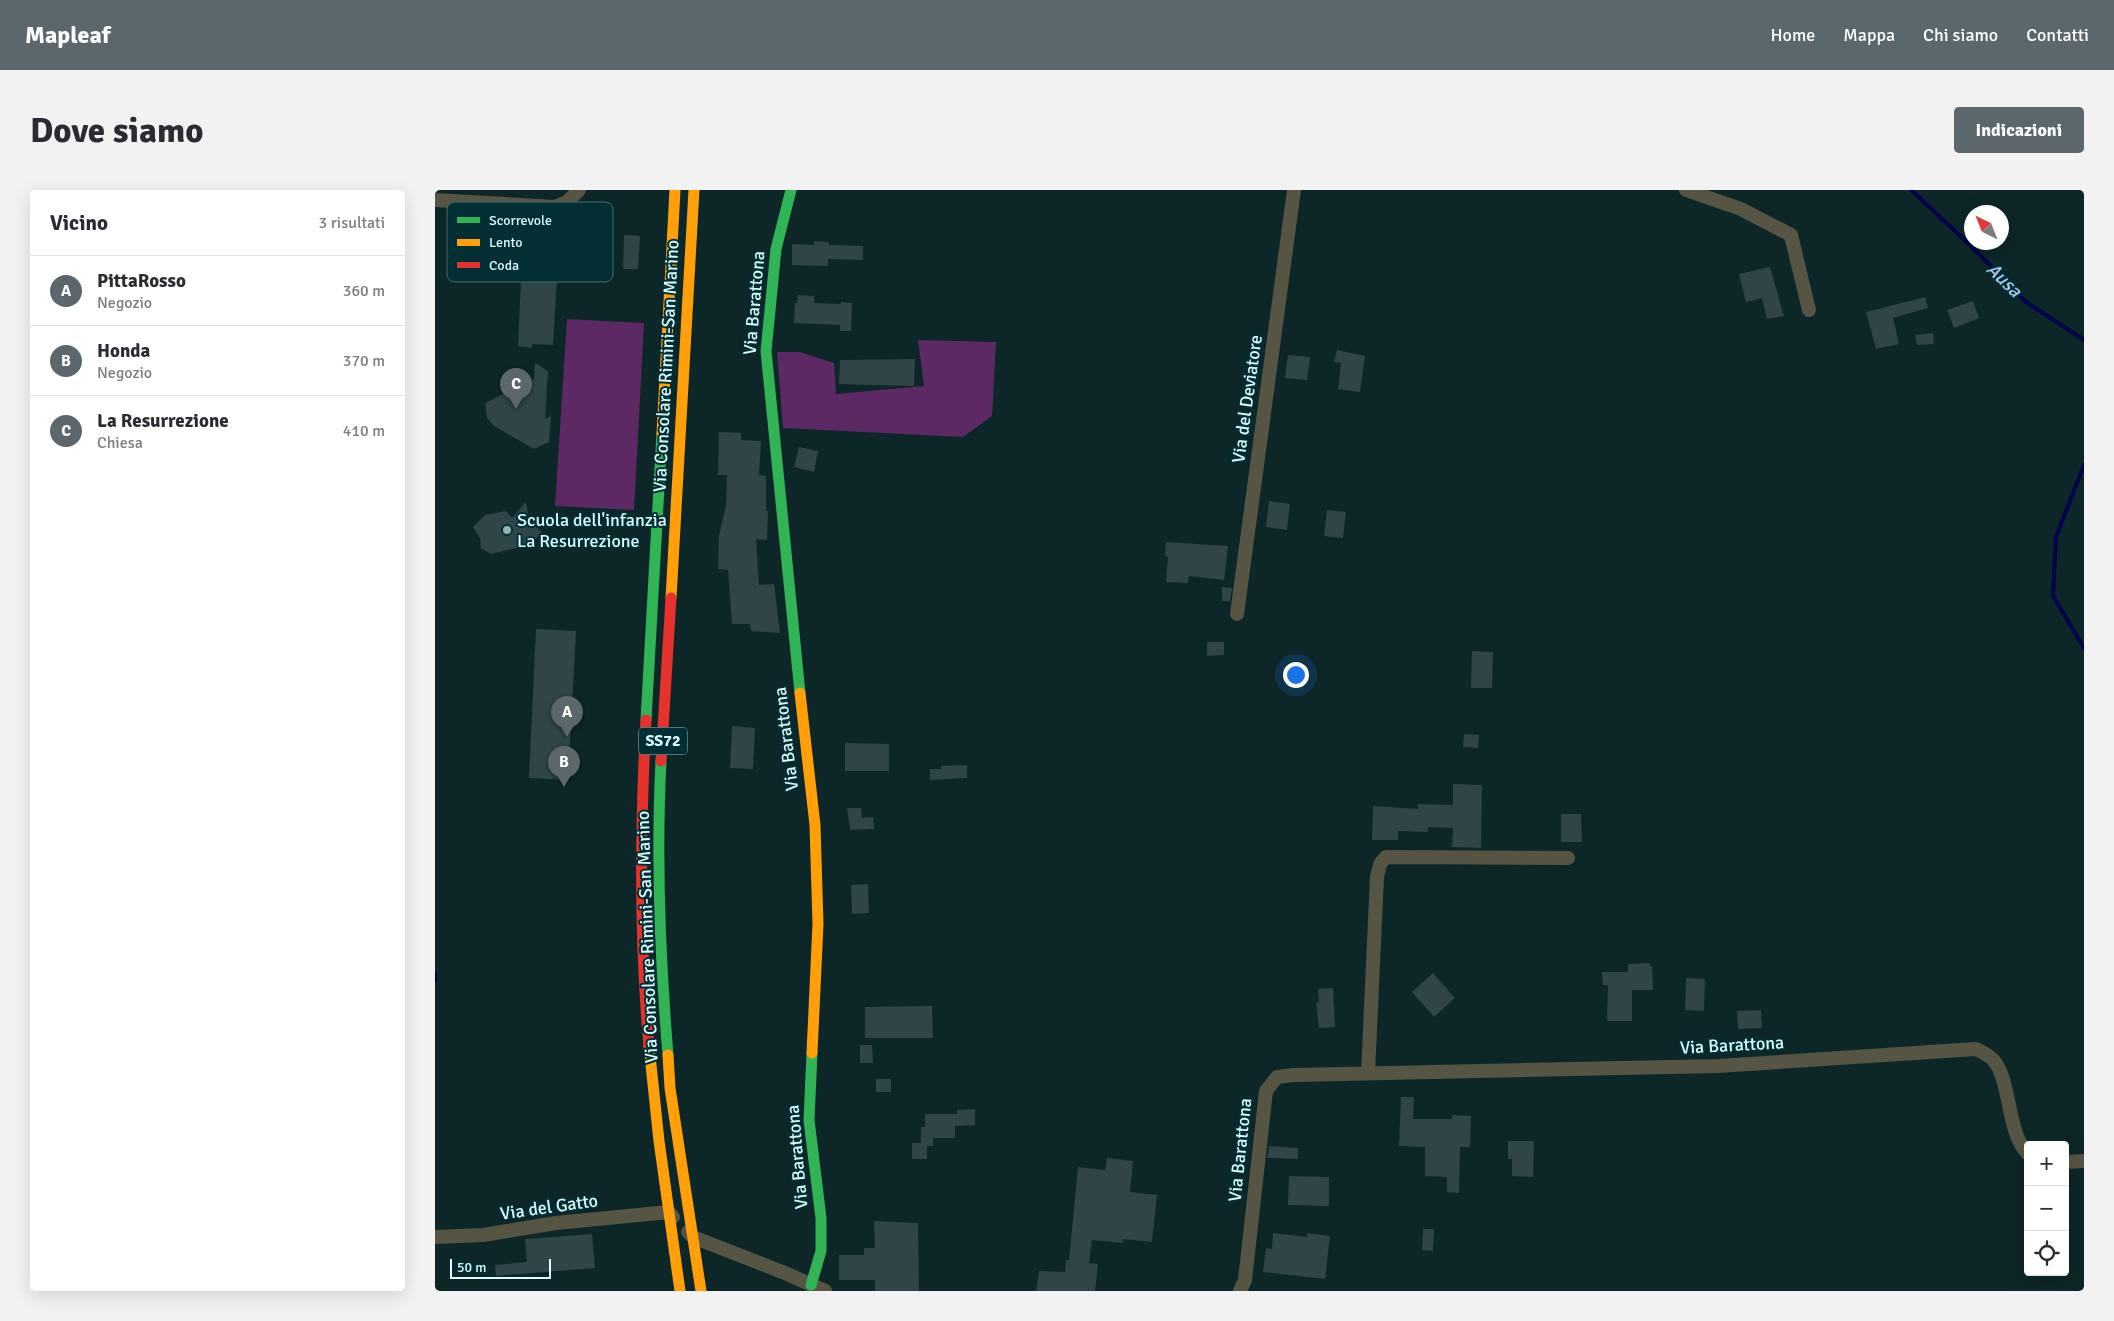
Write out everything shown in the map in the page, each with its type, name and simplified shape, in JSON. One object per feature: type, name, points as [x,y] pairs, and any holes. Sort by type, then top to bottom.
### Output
[{"type":"main road","name":"Via Consolare Rimini-San Marino","points":[[675,190],[641,818],[640,888],[644,993],[653,1092],[680,1291]]},
{"type":"main road","name":"Via Consolare Rimini-San Marino","points":[[694,190],[658,817],[663,996],[670,1088],[701,1291]]},
{"type":"main road","name":"Via Barattona","points":[[791,190],[776,250],[766,351],[790,609],[815,825],[818,924],[809,1120],[821,1218],[821,1250],[811,1285]]},
{"type":"street","points":[[567,202],[579,190]]},
{"type":"street","name":"Via del Deviatore","points":[[1237,614],[1294,190]]},
{"type":"street","points":[[1686,190],[1741,209],[1791,235],[1809,310]]},
{"type":"street","points":[[435,200],[469,202]]},
{"type":"street","points":[[1368,1073],[1379,864],[1386,857],[1568,858]]},
{"type":"street","name":"Via Barattona","points":[[1240,1291],[1245,1280],[1266,1091],[1277,1077],[1368,1073],[1718,1066],[1976,1049],[1991,1058],[2001,1076],[2015,1132],[2024,1147]]},
{"type":"street","points":[[2069,1162],[2084,1161]]},
{"type":"street","points":[[669,1212],[693,1236],[825,1291]]},
{"type":"street","name":"Via del Gatto","points":[[435,1237],[483,1234],[556,1223],[669,1212]]},
{"type":"shaded area","points":[[567,319],[644,323],[634,510],[555,506]]},
{"type":"shaded area","points":[[918,340],[996,342],[992,416],[963,437],[783,428],[777,352],[800,352],[834,363],[836,394],[924,386]]},
{"type":"building","points":[[624,235],[640,236],[638,269],[623,269]]},
{"type":"building","points":[[814,241],[829,242],[829,245],[863,246],[863,260],[828,259],[828,266],[792,265],[792,244],[814,245]]},
{"type":"building","points":[[1770,267],[1784,316],[1767,319],[1762,298],[1746,302],[1739,274]]},
{"type":"building","points":[[521,282],[557,282],[553,345],[532,344],[532,348],[518,346]]},
{"type":"building","points":[[798,295],[814,296],[814,303],[852,303],[851,331],[840,331],[840,325],[794,323],[795,303],[797,303]]},
{"type":"building","points":[[1925,297],[1928,308],[1893,318],[1899,344],[1876,349],[1866,312]]},
{"type":"building","points":[[1973,301],[1979,318],[1954,328],[1947,310]]},
{"type":"building","points":[[1933,333],[1934,344],[1917,345],[1915,335]]},
{"type":"building","points":[[1337,350],[1365,356],[1360,392],[1338,389],[1341,363],[1334,362]]},
{"type":"building","points":[[1288,355],[1310,357],[1307,380],[1285,378]]},
{"type":"building","points":[[915,359],[914,386],[839,384],[840,360]]},
{"type":"building","points":[[535,363],[548,371],[545,419],[551,416],[549,442],[534,449],[494,426],[487,418],[485,403],[534,379]]},
{"type":"building","points":[[719,432],[741,433],[741,440],[761,441],[759,475],[766,476],[766,511],[768,511],[767,540],[756,539],[759,585],[774,584],[780,633],[751,631],[750,624],[732,624],[728,570],[718,569],[719,536],[726,505],[727,475],[718,475]]},
{"type":"building","points":[[799,447],[818,451],[814,472],[794,467]]},
{"type":"building","points":[[1269,501],[1290,504],[1287,530],[1266,527]]},
{"type":"building","name":"Scuola dell'infanzia La Resurrezione","points":[[526,502],[529,521],[542,532],[530,545],[491,554],[481,548],[480,538],[473,527],[485,515],[506,511],[512,518]]},
{"type":"building","points":[[1327,510],[1346,512],[1343,538],[1324,536]]},
{"type":"building","points":[[1166,542],[1228,546],[1224,580],[1189,576],[1188,583],[1166,582],[1168,557],[1165,556]]},
{"type":"building","points":[[1222,587],[1232,588],[1230,601],[1222,601]]},
{"type":"building","points":[[536,629],[576,631],[568,780],[529,778]]},
{"type":"building","points":[[1207,642],[1224,642],[1224,655],[1207,656]]},
{"type":"building","points":[[1472,651],[1493,652],[1492,688],[1471,688]]},
{"type":"building","points":[[732,726],[755,728],[753,769],[730,768]]},
{"type":"building","points":[[1464,734],[1479,735],[1478,748],[1463,747]]},
{"type":"building","points":[[845,743],[889,744],[889,771],[845,771]]},
{"type":"building","points":[[967,765],[967,778],[930,780],[930,769],[941,769],[941,766]]},
{"type":"building","points":[[1453,784],[1482,785],[1481,848],[1452,847],[1453,828],[1428,827],[1428,832],[1398,831],[1398,840],[1372,840],[1373,806],[1418,809],[1418,804],[1453,805]]},
{"type":"building","points":[[847,808],[861,808],[862,818],[873,817],[874,829],[850,830]]},
{"type":"building","points":[[1561,814],[1581,814],[1582,842],[1561,842]]},
{"type":"building","points":[[868,884],[869,913],[852,914],[851,885]]},
{"type":"building","points":[[1650,963],[1650,966],[1652,966],[1653,990],[1632,990],[1632,1021],[1607,1021],[1608,985],[1603,985],[1602,972],[1628,972],[1628,964]]},
{"type":"building","points":[[1433,973],[1455,998],[1434,1017],[1412,992]]},
{"type":"building","points":[[1686,978],[1705,979],[1704,1011],[1685,1010]]},
{"type":"building","points":[[1333,988],[1335,1027],[1319,1028],[1316,1003],[1319,1003],[1318,989]]},
{"type":"building","points":[[932,1006],[933,1038],[865,1038],[865,1007]]},
{"type":"building","points":[[1761,1010],[1762,1028],[1738,1029],[1737,1011]]},
{"type":"building","points":[[860,1045],[872,1045],[873,1063],[860,1063]]},
{"type":"building","points":[[876,1079],[891,1079],[891,1092],[876,1092]]},
{"type":"building","points":[[1401,1097],[1414,1097],[1413,1119],[1452,1119],[1452,1115],[1471,1116],[1470,1147],[1460,1147],[1459,1193],[1447,1192],[1447,1177],[1425,1176],[1425,1147],[1399,1146]]},
{"type":"building","points":[[975,1109],[975,1125],[955,1126],[955,1138],[933,1138],[933,1146],[927,1146],[927,1159],[912,1159],[912,1143],[921,1143],[921,1127],[925,1127],[925,1114],[957,1114],[957,1110]]},
{"type":"building","points":[[1508,1141],[1534,1141],[1533,1177],[1512,1176],[1512,1159],[1508,1159]]},
{"type":"building","points":[[1269,1146],[1298,1148],[1298,1159],[1267,1158]]},
{"type":"building","points":[[1107,1158],[1133,1161],[1130,1192],[1157,1195],[1152,1242],[1123,1239],[1123,1243],[1092,1240],[1089,1263],[1098,1264],[1095,1291],[1036,1291],[1039,1271],[1065,1272],[1066,1260],[1069,1260],[1078,1167],[1105,1170]]},
{"type":"building","points":[[1289,1176],[1329,1177],[1329,1206],[1288,1205]]},
{"type":"building","points":[[874,1221],[918,1223],[919,1291],[875,1291],[875,1280],[839,1280],[839,1255],[864,1255],[864,1248],[875,1248]]},
{"type":"building","points":[[1423,1229],[1434,1229],[1433,1251],[1422,1250]]},
{"type":"building","points":[[1273,1233],[1307,1237],[1307,1233],[1330,1236],[1325,1279],[1263,1272],[1266,1248],[1272,1249]]},
{"type":"building","points":[[592,1234],[595,1268],[496,1276],[495,1265],[527,1262],[525,1239]]},
{"type":"waterway","name":"Ausa","points":[[1911,190],[1969,244],[2026,302],[2084,340]]},
{"type":"waterway","name":"Ausa","points":[[2084,465],[2056,537],[2053,596],[2084,648]]},
{"type":"waterway","points":[[435,973],[435,981]]},
{"type":"traffic: fast","points":[[791,190],[776,249],[766,351],[800,693]]},
{"type":"traffic: fast","points":[[646,720],[662,433]]},
{"type":"traffic: fast","points":[[661,761],[660,908],[668,1055]]},
{"type":"traffic: fast","points":[[811,1285],[821,1251],[821,1218],[809,1120],[812,1053]]},
{"type":"traffic: slow","points":[[662,433],[675,190]]},
{"type":"traffic: slow","points":[[671,598],[694,190]]},
{"type":"traffic: slow","points":[[800,693],[815,825],[818,924],[812,1053]]},
{"type":"traffic: slow","points":[[649,1046],[659,1141],[680,1291]]},
{"type":"traffic: slow","points":[[668,1055],[670,1088],[701,1291]]},
{"type":"traffic: jam","points":[[661,761],[671,598]]},
{"type":"traffic: jam","points":[[646,720],[641,883],[643,964],[649,1046]]},
{"type":"place","name":"La Resurrezione","points":[[516,409]]},
{"type":"place","name":"Scuola dell'infanzia La Resurrezione","points":[[507,530]]},
{"type":"place","name":"PittaRosso","points":[[567,737]]},
{"type":"place","name":"Honda","points":[[564,787]]}]
